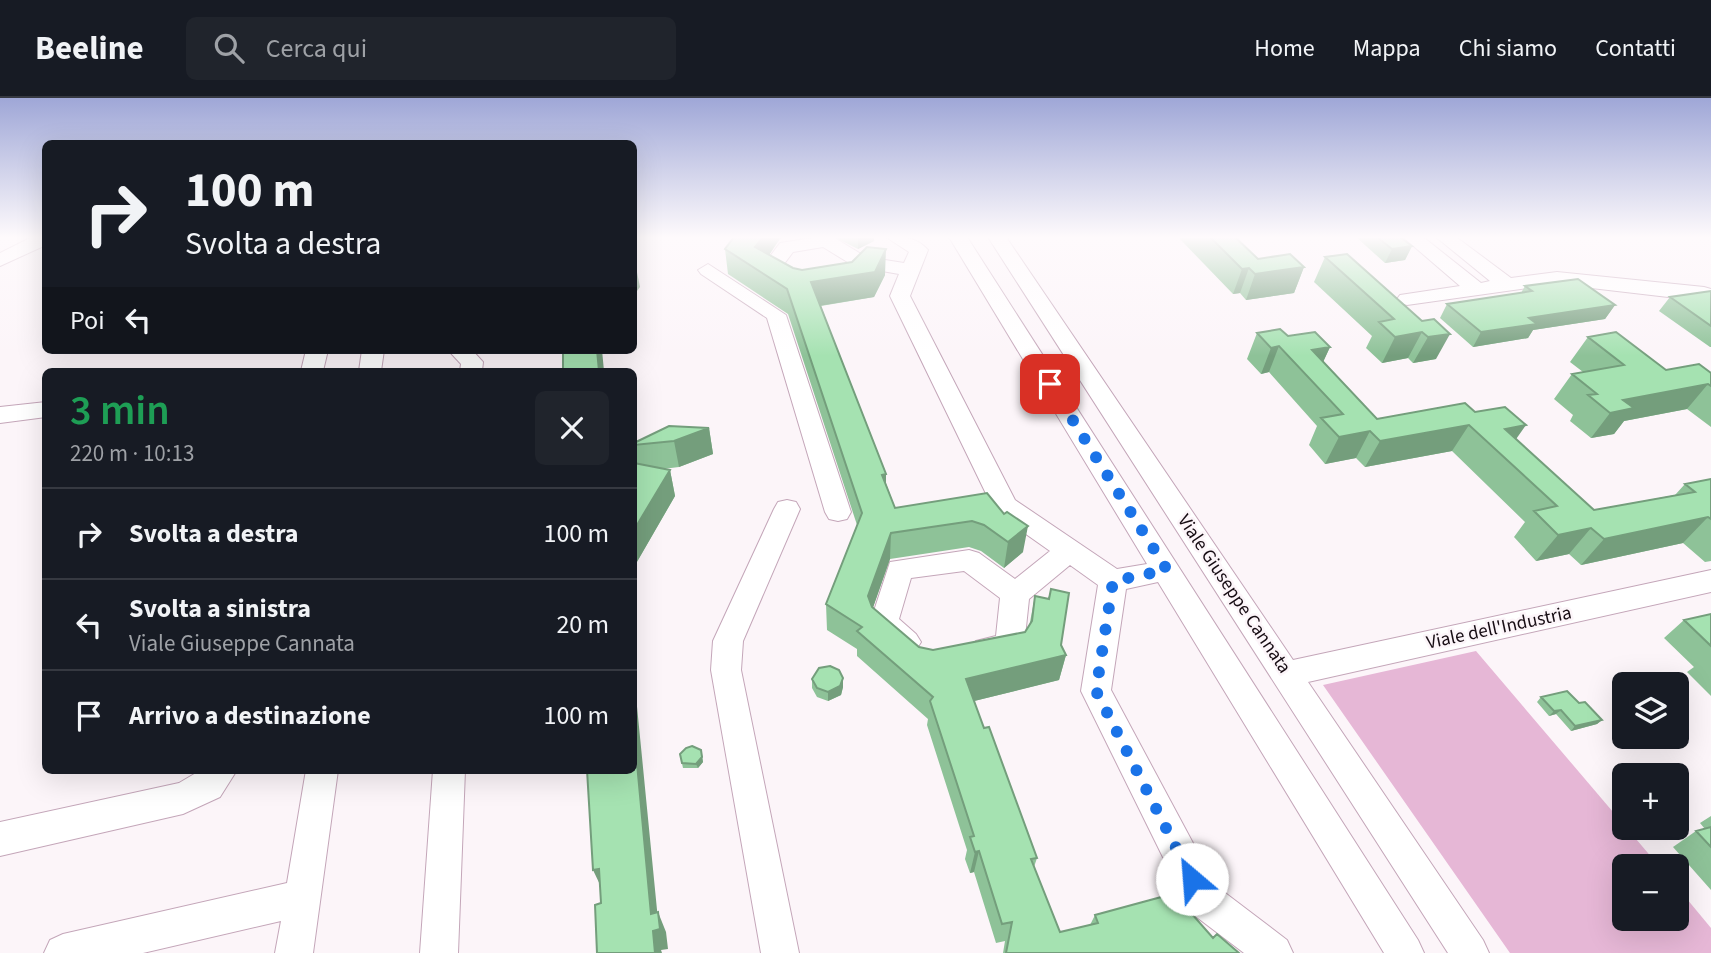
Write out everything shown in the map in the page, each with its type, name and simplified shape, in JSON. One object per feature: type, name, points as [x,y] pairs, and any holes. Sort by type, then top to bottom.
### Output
[{"type":"street","points":[[719,277],[776,314],[838,512]]},
{"type":"street","points":[[783,277],[803,287]]},
{"type":"street","points":[[845,281],[848,277]]},
{"type":"street","points":[[908,277],[900,296],[1004,506],[1113,581],[1167,570]]},
{"type":"street","points":[[983,277],[1405,953]]},
{"type":"street","name":"Viale Giuseppe Cannata","points":[[1024,277],[1470,953]]},
{"type":"street","points":[[1462,277],[1477,289]]},
{"type":"street","points":[[1497,277],[1506,284]]},
{"type":"street","points":[[1407,299],[1557,278],[1667,288],[1711,296]]},
{"type":"street","points":[[463,354],[472,362],[471,368]]},
{"type":"street","points":[[0,415],[42,410]]},
{"type":"street","points":[[779,953],[726,670],[728,640],[787,509]]},
{"type":"street","points":[[1015,594],[970,560],[900,569],[884,623],[943,659],[1009,646],[1015,594],[1069,551]]},
{"type":"street","points":[[1113,581],[1096,691],[1203,899],[1274,953]]},
{"type":"street","name":"Viale dell'Industria","points":[[1287,674],[1711,581]]},
{"type":"street","points":[[0,839],[184,798],[208,786],[218,774]]},
{"type":"street","points":[[293,953],[321,774]]},
{"type":"street","points":[[439,953],[449,774]]},
{"type":"street","points":[[63,953],[302,898]]},
{"type":"shaded area","points":[[1476,651],[1612,811],[1612,840],[1637,840],[1649,854],[1612,854],[1612,931],[1689,931],[1689,901],[1711,928],[1711,953],[1510,953],[1323,685]]},
{"type":"building","points":[[768,277],[844,277],[811,282],[886,474],[882,475],[895,508],[987,493],[1004,514],[1007,512],[1028,526],[1008,542],[984,525],[972,521],[891,533],[868,596],[872,607],[919,647],[933,650],[1025,632],[1032,621],[1035,596],[1049,599],[1051,589],[1069,593],[1061,645],[1066,655],[966,679],[984,728],[989,727],[1037,858],[1031,859],[1060,932],[1098,923],[1095,915],[1165,896],[1167,900],[1183,896],[1191,913],[1213,938],[1217,934],[1239,953],[1006,953],[1012,922],[1002,924],[979,851],[975,852],[970,837],[974,836],[930,701],[933,697],[857,631],[862,627],[826,604],[862,513],[787,289]]},
{"type":"building","points":[[1347,277],[1373,277],[1422,321],[1434,319],[1450,334],[1428,337],[1422,332],[1395,337],[1379,322],[1394,319]]},
{"type":"building","points":[[1578,279],[1615,305],[1529,318],[1537,324],[1481,332],[1447,304],[1532,291],[1525,286]]},
{"type":"building","points":[[1711,291],[1711,326],[1670,297]]},
{"type":"building","points":[[1280,329],[1288,336],[1315,332],[1330,347],[1312,350],[1377,419],[1465,403],[1475,412],[1505,407],[1526,425],[1505,429],[1594,510],[1695,492],[1685,484],[1711,479],[1711,519],[1708,517],[1604,539],[1591,528],[1558,535],[1534,511],[1557,506],[1469,425],[1380,441],[1370,431],[1339,437],[1321,418],[1343,414],[1279,346],[1271,348],[1257,333]]},
{"type":"building","points":[[1616,332],[1666,370],[1699,364],[1711,373],[1711,386],[1708,384],[1623,400],[1634,408],[1610,413],[1588,395],[1597,394],[1572,374],[1624,365],[1588,337]]},
{"type":"building","points":[[563,354],[597,354],[599,368],[563,368]]},
{"type":"building","points":[[669,426],[709,428],[674,441],[637,445],[637,442]]},
{"type":"building","points":[[637,464],[670,470],[637,525]]},
{"type":"building","points":[[1711,614],[1711,646],[1684,620]]},
{"type":"building","points":[[830,666],[839,670],[843,678],[840,686],[828,692],[817,688],[812,679],[819,668]]},
{"type":"building","points":[[1567,691],[1579,703],[1585,702],[1602,720],[1575,726],[1561,710],[1554,711],[1541,697]]},
{"type":"building","points":[[692,746],[701,750],[702,757],[696,764],[682,763],[680,754]]},
{"type":"building","points":[[637,763],[651,914],[658,912],[660,929],[653,931],[655,953],[597,953],[595,905],[601,903],[599,869],[593,870],[587,774],[637,774]]},
{"type":"building","points":[[1711,827],[1711,847],[1696,831]]},
{"type":"route","points":[[1050,384],[1167,570],[1113,581],[1096,691],[1192,879]]}]
